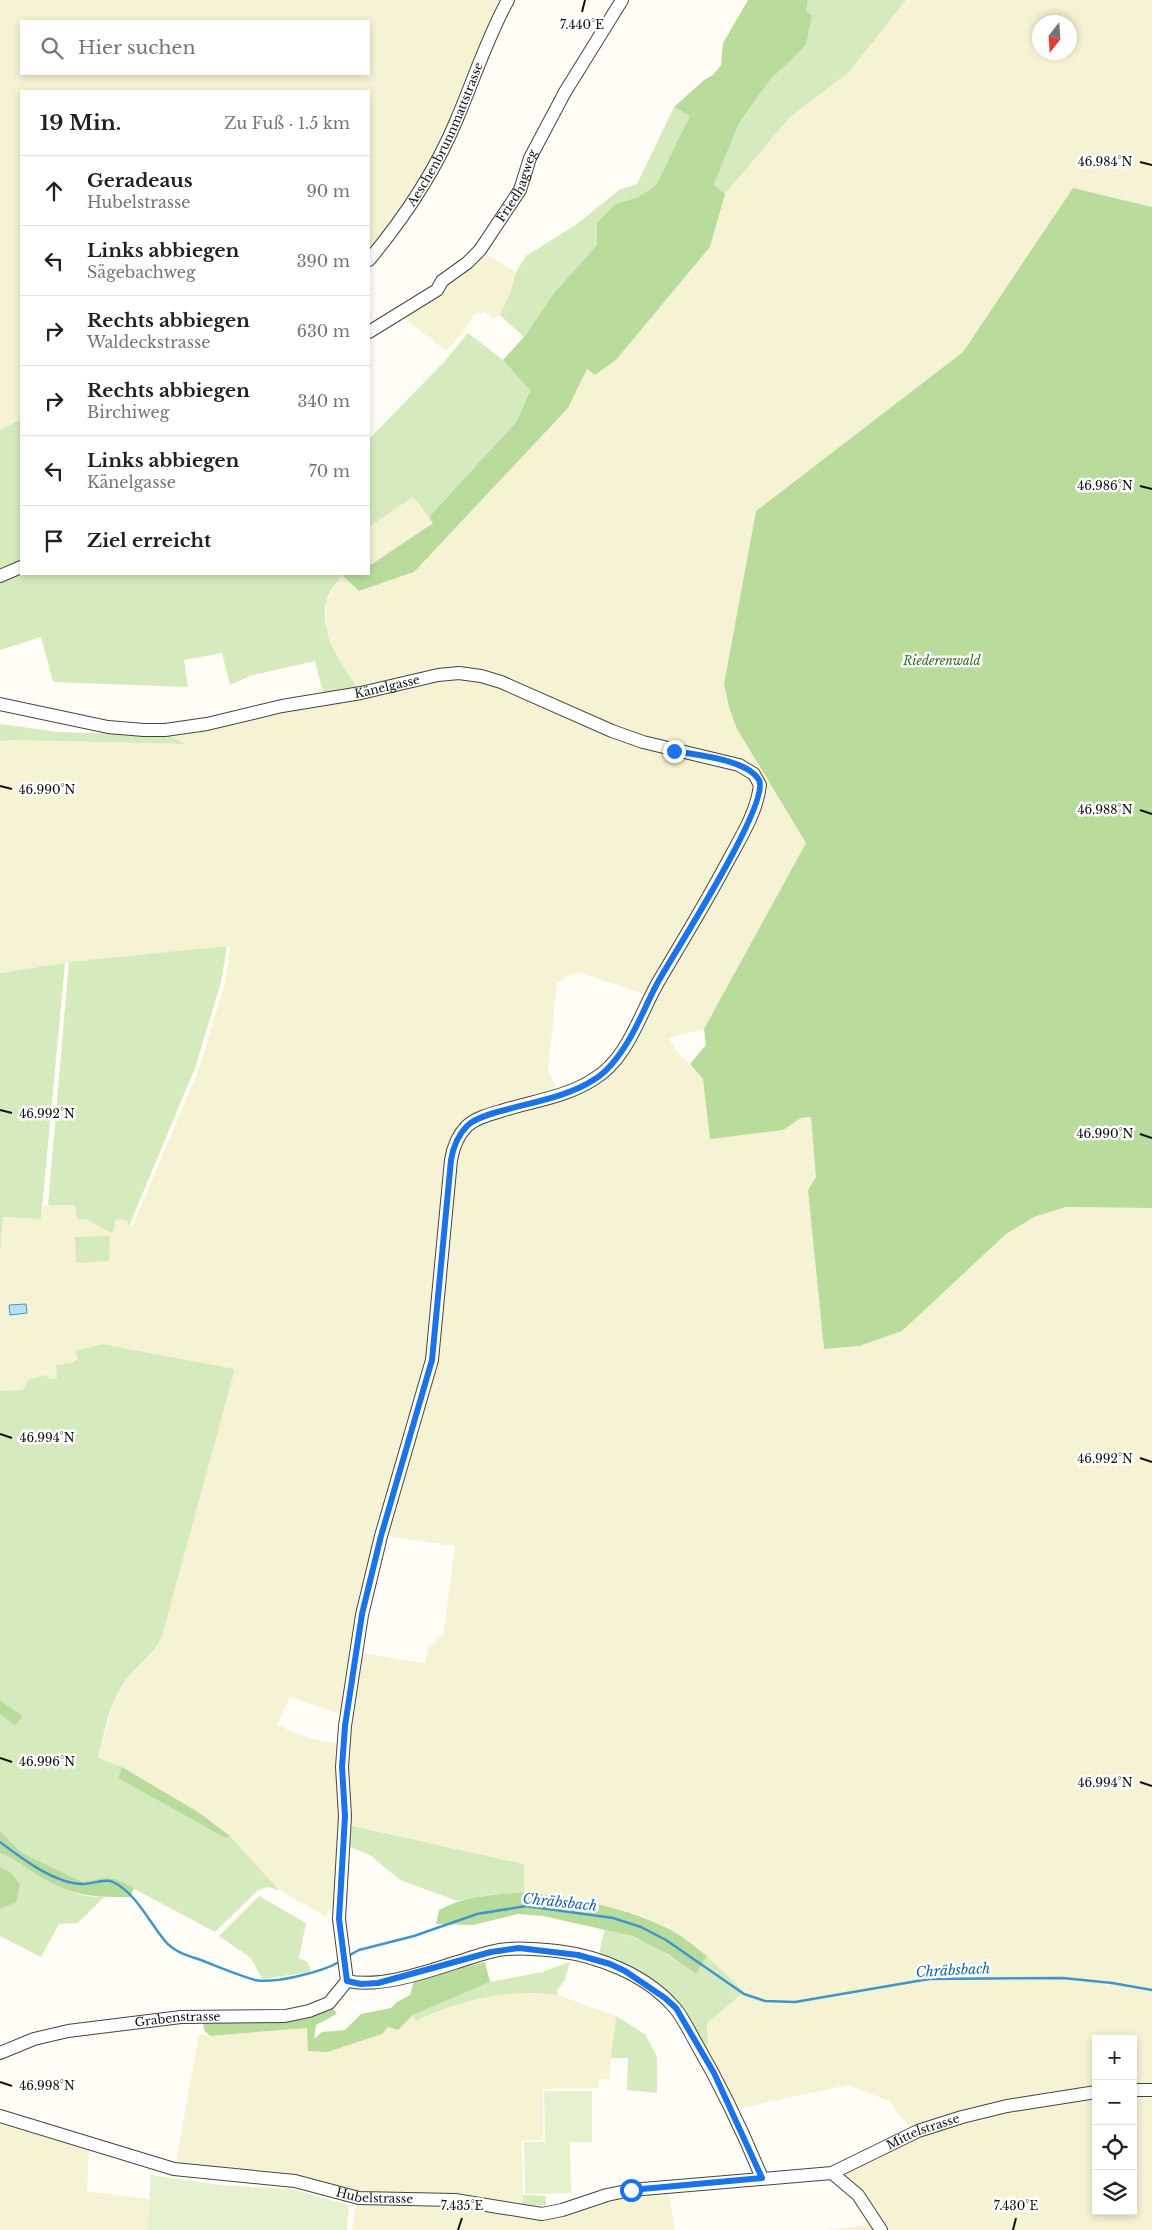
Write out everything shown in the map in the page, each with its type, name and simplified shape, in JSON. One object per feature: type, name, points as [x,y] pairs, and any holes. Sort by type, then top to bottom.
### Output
[{"type":"street","name":"Aeschenbrunnmattstrasse","points":[[370,259],[404,214],[442,151],[457,120],[487,41],[508,0]]},
{"type":"street","name":"Friedhagweg","points":[[370,331],[437,290],[442,281],[468,263],[480,250],[520,190],[530,158],[565,92],[622,0]]},
{"type":"street","points":[[0,576],[20,567]]},
{"type":"street","name":"Känelgasse","points":[[0,704],[108,727],[165,730],[207,724],[282,706],[361,693],[438,675],[459,673],[481,676],[501,682],[612,731],[643,742],[739,765],[758,780],[760,784],[758,798],[741,838],[658,982],[628,1042],[613,1062],[600,1076],[586,1084],[493,1113],[467,1126],[458,1139],[451,1160],[432,1360],[381,1536],[362,1614],[355,1656],[342,1767],[345,1816],[339,1919],[347,1981]]},
{"type":"street","points":[[347,1981],[361,1984],[378,1983],[491,1952],[519,1948],[578,1955],[610,1964],[625,1971],[665,1998],[676,2008],[714,2073],[758,2179]]},
{"type":"street","name":"Grabenstrasse","points":[[0,2053],[34,2039],[68,2031],[181,2017],[285,2016],[309,2011],[329,2003],[347,1981]]},
{"type":"street","points":[[1137,2090],[1152,2090]]},
{"type":"street","name":"Mittelstrasse","points":[[758,2179],[832,2173],[918,2131],[962,2117],[1007,2106],[1092,2093]]},
{"type":"street","name":"Hubelstrasse","points":[[0,2116],[174,2169],[295,2181],[358,2198],[455,2200],[533,2213],[562,2210],[607,2194],[631,2190],[758,2179]]},
{"type":"street","points":[[832,2173],[858,2195],[881,2230]]},
{"type":"shaded area","points":[[0,0],[504,0],[440,147],[416,189],[370,253],[370,90],[20,90],[20,420],[0,430]]},
{"type":"shaded area","points":[[906,0],[1152,0],[1152,207],[1073,188],[963,352],[756,511],[724,684],[729,707],[737,729],[806,843],[704,1029],[669,1038],[675,1049],[703,1079],[711,1138],[783,1130],[801,1118],[811,1117],[817,1177],[808,1190],[824,1349],[859,1346],[902,1331],[1006,1234],[1034,1217],[1066,1207],[1152,1208],[1152,2230],[826,2230],[876,2224],[845,2173],[910,2128],[889,2101],[848,2085],[736,2109],[708,2056],[707,2023],[744,1992],[707,1956],[671,1929],[639,1915],[548,1895],[524,1892],[524,1864],[345,1824],[339,1910],[328,1909],[327,1917],[279,1890],[230,1836],[198,1812],[122,1767],[98,1759],[115,1697],[127,1679],[151,1655],[162,1636],[235,1369],[102,1344],[77,1351],[78,1359],[70,1363],[76,1393],[53,1396],[48,1376],[29,1379],[23,1390],[0,1391],[0,1256],[3,1217],[41,1219],[44,1205],[75,1205],[77,1219],[85,1219],[110,1232],[113,1232],[116,1218],[127,1221],[132,1227],[199,1069],[225,983],[230,946],[65,963],[0,973],[0,741],[184,744],[169,735],[359,692],[337,657],[326,628],[326,601],[342,575],[360,591],[414,572],[568,408],[587,369],[595,375],[616,360],[710,247],[725,194],[790,117],[849,72]],"holes":[[[573,973],[582,973],[647,995],[627,1037],[606,1065],[588,1077],[557,1089],[548,1069],[557,983]],[[379,1535],[455,1546],[443,1637],[437,1636],[435,1645],[429,1644],[425,1663],[356,1652],[343,1745],[308,1738],[277,1725],[290,1697],[344,1715],[359,1614]]]},
{"type":"shaded area","points":[[483,252],[516,272],[510,293],[500,315],[493,319],[485,312],[474,314],[463,332],[446,351],[401,316],[463,276]]},
{"type":"shaded area","points":[[413,497],[433,522],[370,565],[370,526]]},
{"type":"shaded area","points":[[517,1992],[558,1995],[616,2016],[609,2079],[599,2079],[598,2088],[543,2089],[543,2140],[522,2141],[523,2204],[455,2193],[359,2192],[296,2174],[176,2162],[199,2034],[210,2036],[307,2028],[308,2051],[388,2027],[398,2030],[413,2015],[415,2021],[469,2000],[494,1994]]},
{"type":"shaded area","points":[[0,2120],[89,2145],[87,2191],[149,2199],[147,2230],[0,2230]]},
{"type":"shaded area","points":[[668,2189],[675,2230],[352,2230],[356,2203],[428,2202],[520,2214]]},
{"type":"green space","points":[[748,0],[808,0],[806,12],[812,15],[806,45],[770,80],[739,123],[714,184],[725,194],[710,247],[616,360],[595,375],[587,369],[568,408],[414,572],[359,591],[342,575],[370,575],[370,565],[433,523],[429,517],[517,421],[530,390],[503,360],[524,337],[554,293],[597,245],[597,223],[615,204],[638,197],[656,185],[690,116],[674,107],[704,80],[713,75],[721,65],[723,43]]},
{"type":"green space","points":[[808,0],[906,0],[849,72],[790,117],[725,194],[714,184],[739,123],[770,80],[806,45]]},
{"type":"green space","points":[[674,107],[691,116],[656,185],[638,197],[615,204],[597,245],[554,293],[524,337],[500,315],[510,293],[516,272],[526,256],[577,224],[619,190],[637,184]]},
{"type":"green space","name":"Riederenwald","points":[[1073,188],[1152,207],[1152,1208],[1066,1207],[1034,1217],[1006,1234],[902,1331],[859,1346],[824,1349],[808,1190],[816,1177],[811,1117],[801,1118],[783,1130],[710,1139],[703,1079],[690,1064],[706,1045],[704,1029],[806,843],[737,729],[729,707],[724,684],[756,511],[963,352]]},
{"type":"green space","points":[[468,333],[503,360],[530,389],[517,421],[429,517],[413,497],[370,526],[370,438],[444,362]]},
{"type":"green space","points":[[20,420],[20,562],[0,571],[0,430]]},
{"type":"green space","points":[[20,570],[20,575],[342,575],[326,602],[326,626],[334,650],[360,692],[325,700],[315,661],[250,676],[230,685],[222,653],[184,660],[188,687],[53,682],[41,637],[0,650],[0,579]]},
{"type":"green space","points":[[0,724],[58,732],[169,735],[185,744],[0,741]]},
{"type":"green space","points":[[227,946],[221,982],[195,1068],[129,1226],[127,1221],[116,1219],[113,1233],[85,1219],[77,1219],[75,1205],[48,1205],[69,962]]},
{"type":"green space","points":[[65,963],[41,1219],[3,1217],[0,1256],[0,973]]},
{"type":"green space","points":[[110,1236],[109,1261],[76,1263],[75,1237]]},
{"type":"green space","points":[[102,1344],[235,1369],[162,1636],[153,1650],[121,1687],[110,1712],[98,1758],[122,1767],[118,1778],[225,1838],[230,1836],[279,1890],[268,1887],[258,1890],[215,1932],[116,1879],[103,1878],[83,1882],[22,1853],[0,1831],[0,1714],[15,1726],[23,1716],[0,1700],[0,1391],[23,1390],[29,1379],[48,1375],[49,1379],[57,1378],[56,1365],[70,1363],[78,1359],[76,1351]]},
{"type":"green space","points":[[0,1700],[23,1716],[15,1726],[0,1714]]},
{"type":"green space","points":[[122,1767],[198,1812],[230,1836],[225,1838],[118,1778]]},
{"type":"green space","points":[[344,1824],[524,1864],[524,1892],[488,1895],[457,1901],[400,1880],[370,1855],[343,1844]]},
{"type":"green space","points":[[0,1831],[22,1853],[83,1882],[103,1878],[116,1879],[134,1888],[130,1897],[86,1895],[55,1885],[12,1858],[0,1853]]},
{"type":"green space","points":[[0,1853],[74,1893],[104,1897],[78,1923],[59,1924],[41,1957],[0,1936],[0,1909],[16,1903],[11,1873],[0,1867]]},
{"type":"green space","points":[[0,1867],[11,1873],[20,1884],[16,1903],[0,1909]]},
{"type":"green space","points":[[524,1892],[579,1900],[636,1915],[674,1932],[707,1956],[696,1974],[669,1955],[632,1936],[543,1916],[518,1914],[473,1925],[436,1924],[439,1910],[460,1901],[480,1896]]},
{"type":"green space","points":[[259,1896],[306,1923],[299,1958],[308,1962],[311,1972],[262,1979],[251,1958],[219,1936]]},
{"type":"green space","points":[[605,1928],[653,1946],[696,1974],[707,1956],[744,1992],[707,2023],[708,2056],[683,2013],[598,1957]]},
{"type":"green space","points":[[485,1962],[490,1982],[413,2015],[398,2030],[388,2027],[382,2034],[327,2052],[308,2051],[307,2028],[210,2036],[204,2030],[202,2012],[247,2014],[331,2006],[337,2014],[316,2025],[314,2039],[322,2032],[345,2030],[361,2014],[391,2008],[397,2002],[410,1995],[415,1978]]},
{"type":"green space","points":[[570,1962],[565,1980],[557,1990],[558,1995],[520,1993],[484,1998],[450,2007],[415,2021],[413,2015],[490,1982],[542,1972]]},
{"type":"green space","points":[[616,2016],[645,2034],[657,2057],[657,2093],[627,2090],[628,2058],[611,2058]]},
{"type":"green space","points":[[544,2091],[592,2091],[592,2142],[570,2142],[571,2193],[525,2194],[524,2142],[545,2142]]},
{"type":"green space","points":[[151,2175],[221,2185],[292,2189],[349,2205],[347,2230],[147,2230]]},
{"type":"green space","points":[[523,2195],[546,2196],[546,2206],[523,2204]]},
{"type":"water","points":[[26,1304],[27,1313],[10,1315],[9,1305]]},
{"type":"waterway","name":"Chräbsbach","points":[[0,1842],[39,1869],[61,1880],[83,1884],[102,1881],[113,1882],[129,1893],[165,1941],[177,1951],[242,1976],[263,1981],[285,1979],[321,1970],[339,1962]]},
{"type":"waterway","name":"Chräbsbach","points":[[348,1956],[359,1950],[414,1936],[477,1914],[526,1906],[613,1918],[641,1927],[666,1940],[744,1994],[765,2001],[795,2002],[929,1979],[1063,1978],[1112,1983],[1152,1990]]},
{"type":"route","points":[[631,2190],[762,2178],[714,2073],[676,2008],[637,1978],[610,1964],[563,1952],[519,1948],[491,1952],[378,1983],[361,1984],[347,1981],[346,1964],[341,1947],[339,1927],[345,1816],[342,1767],[345,1726],[362,1614],[381,1536],[432,1360],[451,1160],[454,1147],[462,1132],[473,1122],[493,1113],[586,1084],[604,1072],[613,1062],[628,1042],[658,982],[714,887],[753,812],[760,784],[754,774],[730,762],[674,751]]}]
